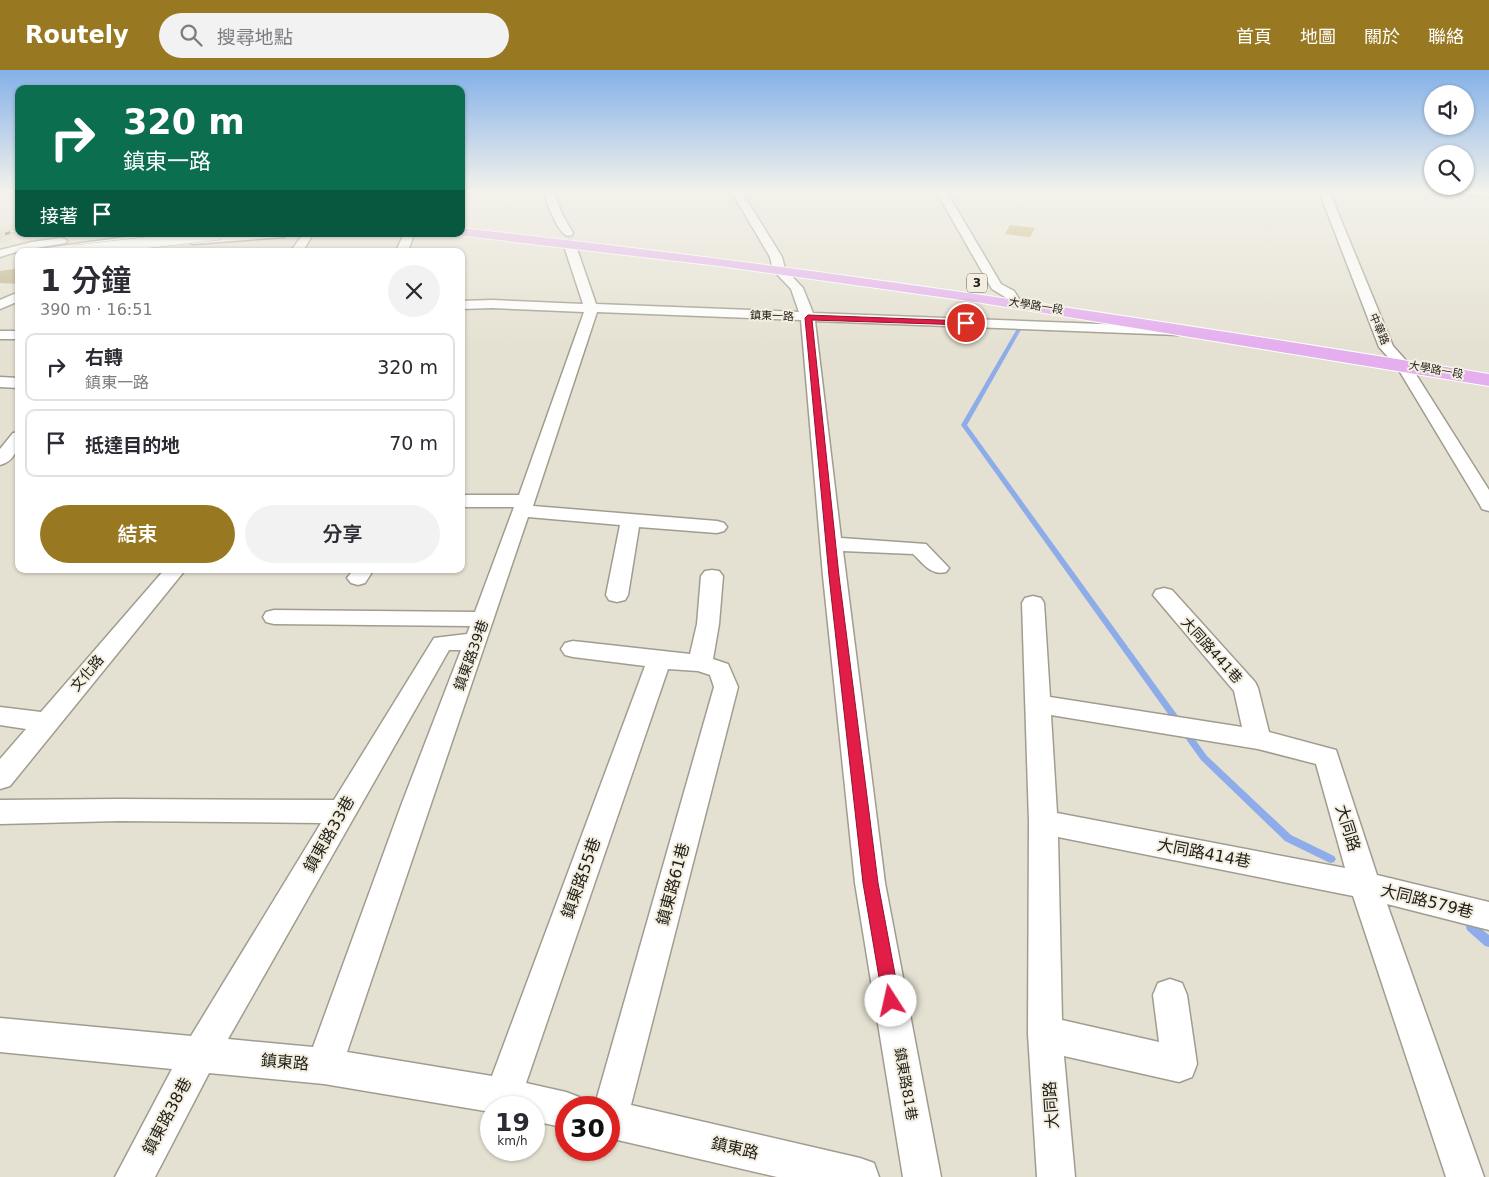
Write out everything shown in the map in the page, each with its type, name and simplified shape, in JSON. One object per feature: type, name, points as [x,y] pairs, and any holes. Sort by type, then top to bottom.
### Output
[{"type":"main road","name":"大學路一段","points":[[608,243],[996,286],[1386,347],[1405,358]]},
{"type":"main road","name":"大學路一段","points":[[778,263],[1204,332],[1405,358],[1489,380]]},
{"type":"street","points":[[21,248],[52,243]]},
{"type":"street","points":[[68,248],[108,243]]},
{"type":"street","points":[[100,248],[146,243]]},
{"type":"street","points":[[124,248],[162,243]]},
{"type":"street","points":[[570,243],[591,309]]},
{"type":"street","name":"鎮東路81巷","points":[[766,243],[778,263],[797,288],[808,318],[834,576],[870,883],[922,1177]]},
{"type":"street","points":[[971,243],[996,286],[1010,294],[1014,302]]},
{"type":"street","name":"中華路","points":[[1345,243],[1386,347]]},
{"type":"street","points":[[0,254],[15,250]]},
{"type":"street","points":[[0,289],[15,290]]},
{"type":"street","points":[[0,305],[15,298]]},
{"type":"street","name":"鎮東一路","points":[[465,305],[492,304],[808,318],[1204,332]]},
{"type":"street","name":"鎮東路39巷","points":[[324,1066],[412,812],[524,506],[591,309]]},
{"type":"street","points":[[0,335],[15,335]]},
{"type":"street","points":[[1405,358],[1489,505]]},
{"type":"street","points":[[0,382],[15,383]]},
{"type":"street","points":[[0,460],[15,443]]},
{"type":"street","points":[[465,501],[717,527]]},
{"type":"street","points":[[617,595],[631,519]]},
{"type":"street","points":[[832,544],[918,548],[939,568]]},
{"type":"street","name":"文化路","points":[[0,778],[45,722],[173,573]]},
{"type":"street","points":[[573,649],[700,664],[708,624],[712,576]]},
{"type":"street","name":"大同路441巷","points":[[1164,595],[1246,688],[1258,739]]},
{"type":"street","name":"大同路","points":[[1033,603],[1043,822],[1045,1034],[1056,1177]]},
{"type":"street","points":[[274,618],[480,630]]},
{"type":"street","name":"鎮東路33巷","points":[[200,1054],[442,643],[480,630]]},
{"type":"street","name":"鎮東路55巷","points":[[503,1096],[659,660]]},
{"type":"street","name":"鎮東路61巷","points":[[615,1096],[726,687],[720,670],[700,664]]},
{"type":"street","name":"大同路","points":[[1038,704],[1258,739],[1327,757],[1366,885],[1465,1177]]},
{"type":"street","points":[[0,716],[45,722]]},
{"type":"street","points":[[0,812],[119,810],[341,812]]},
{"type":"street","name":"大同路414巷","points":[[1043,822],[1366,885]]},
{"type":"street","name":"大同路579巷","points":[[1366,885],[1489,916]]},
{"type":"street","points":[[1045,1034],[1179,1064],[1170,995]]},
{"type":"street","name":"鎮東路","points":[[0,1035],[324,1066],[503,1096]]},
{"type":"street","name":"鎮東路38巷","points":[[134,1177],[200,1054]]},
{"type":"street","name":"鎮東路","points":[[620,1122],[860,1177]]},
{"type":"shaded area","points":[[15,269],[15,284],[0,283],[0,271]]},
{"type":"waterway","points":[[1020,328],[964,425],[1204,758],[1288,838],[1331,859]]},
{"type":"waterway","points":[[1471,927],[1489,942]]},
{"type":"route","points":[[891,1001],[870,883],[834,576],[808,318],[966,323]]}]
